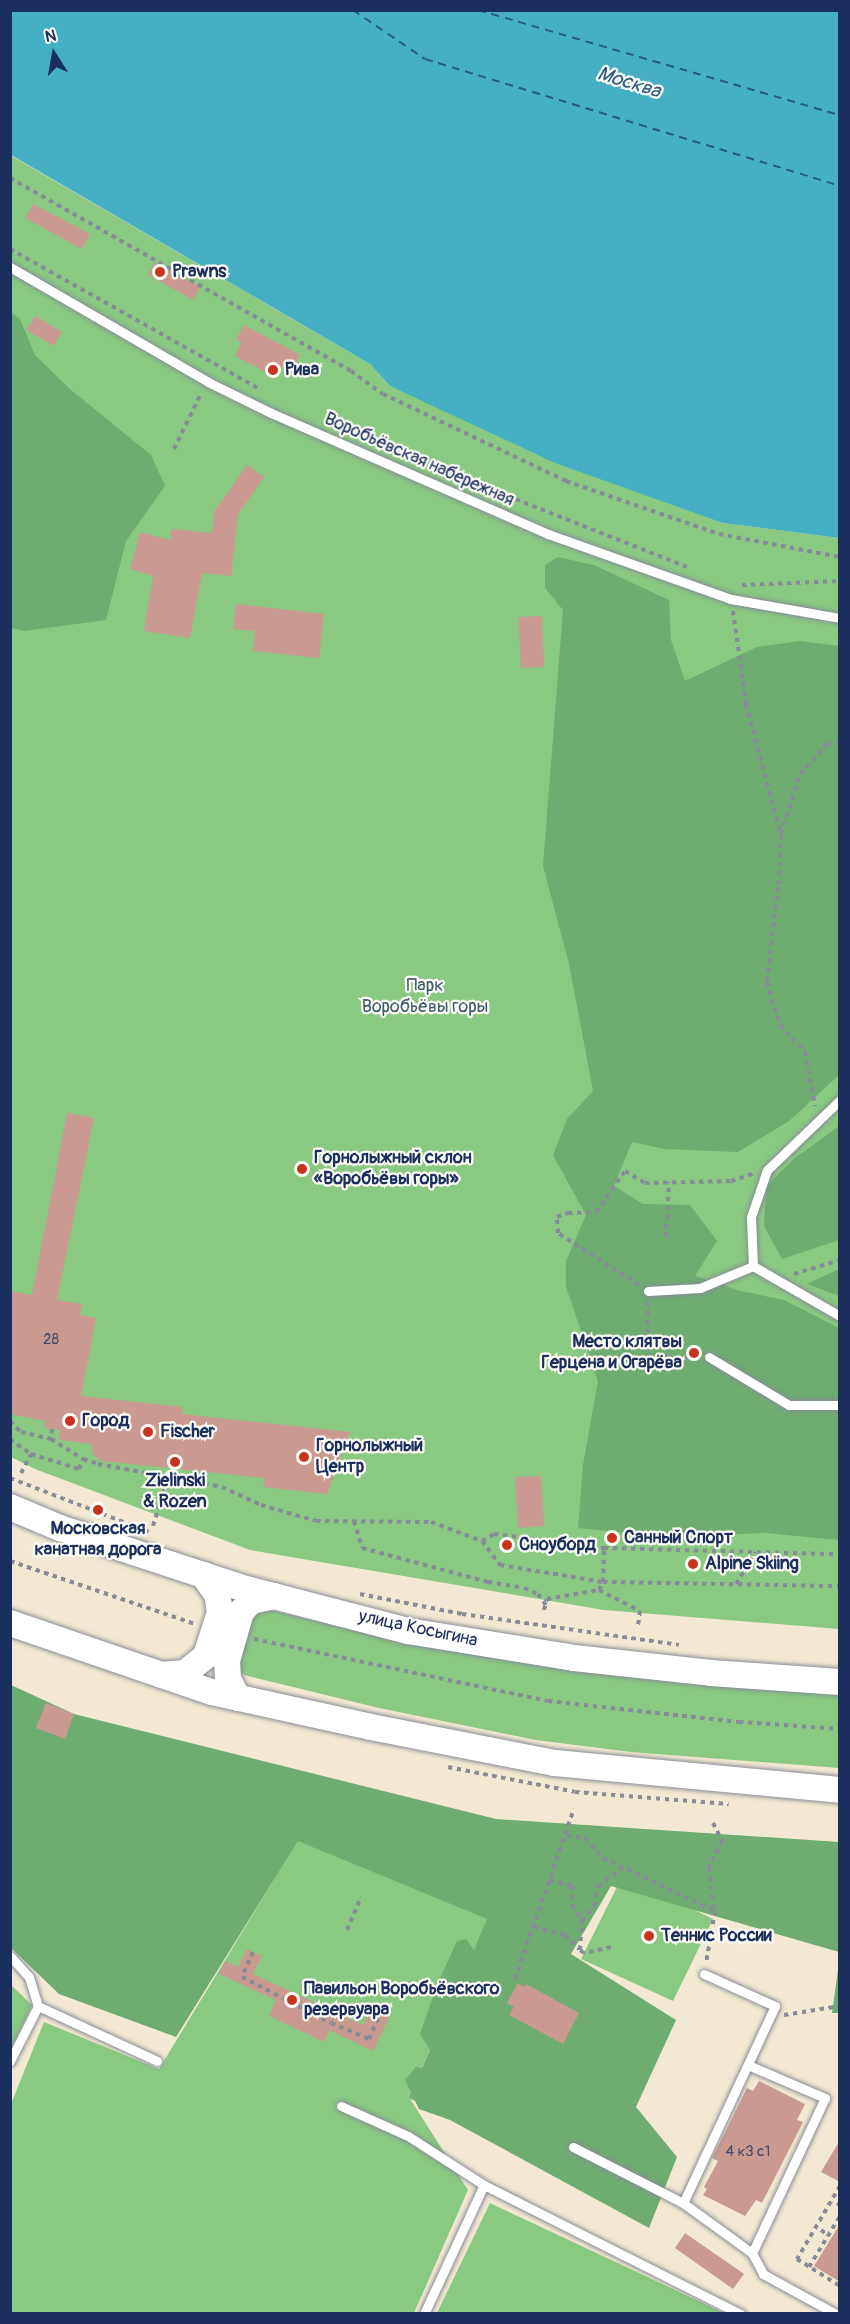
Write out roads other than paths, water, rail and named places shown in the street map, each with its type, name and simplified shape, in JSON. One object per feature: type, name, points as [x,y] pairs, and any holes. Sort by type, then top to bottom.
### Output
[{"type":"main road","name":"улица Косыгина","points":[[10,1508],[60,1528],[203,1575],[274,1596],[408,1630],[574,1658],[711,1673],[840,1682]]},
{"type":"main road","points":[[203,1575],[217,1594],[224,1633],[228,1679],[238,1698]]},
{"type":"main road","points":[[161,1675],[185,1673],[206,1656],[251,1601],[274,1596]]},
{"type":"main road","points":[[10,1623],[161,1675],[238,1698],[555,1763],[840,1790]]},
{"type":"lane","name":"Воробьёвская набережная","points":[[10,267],[208,382],[271,413],[548,534],[731,599],[840,618]]},
{"type":"lane","points":[[753,1266],[751,1217],[767,1170],[840,1100]]},
{"type":"lane","points":[[753,1266],[840,1316]]},
{"type":"lane","points":[[648,1291],[700,1288],[753,1266]]},
{"type":"lane","points":[[709,1357],[789,1405],[840,1405]]},
{"type":"lane","points":[[10,1956],[29,1977],[38,2006],[10,2061]]},
{"type":"lane","points":[[683,2203],[775,2006],[704,1974]]},
{"type":"lane","points":[[38,2006],[157,2061]]},
{"type":"lane","points":[[747,2065],[825,2098],[752,2253]]},
{"type":"lane","points":[[341,2106],[408,2136],[484,2185],[741,2313]]},
{"type":"lane","points":[[573,2147],[683,2203],[752,2253],[763,2274],[832,2312]]},
{"type":"lane","points":[[424,2313],[484,2185]]},
{"type":"water","name":"Москва","points":[[11,10],[839,11],[839,538],[723,523],[555,463],[390,386],[370,364],[11,155]]},
{"type":"place","name":"Prawns","points":[[160,272]]},
{"type":"place","name":"Рива","points":[[273,370]]},
{"type":"place","name":"Горнолыжный склон «Воробьёвы горы»","points":[[302,1169]]},
{"type":"place","name":"Место клятвы Герцена и Огарёва","points":[[694,1353]]},
{"type":"place","name":"Город","points":[[70,1421]]},
{"type":"place","name":"Fischer","points":[[148,1432]]},
{"type":"place","name":"Горнолыжный Центр","points":[[304,1457]]},
{"type":"place","name":"Zielinski & Rozen","points":[[175,1462]]},
{"type":"place","name":"Московская канатная дорога","points":[[98,1510]]},
{"type":"place","name":"Санный Спорт","points":[[612,1538]]},
{"type":"place","name":"Сноуборд","points":[[507,1545]]},
{"type":"place","name":"Alpine Skiing","points":[[693,1564]]},
{"type":"place","name":"Теннис России","points":[[649,1936]]},
{"type":"place","name":"Павильон Воробьёвского резервуара","points":[[292,2000]]},
{"type":"park label","name":"Парк Воробьёвы горы","points":[[425,997]]}]
